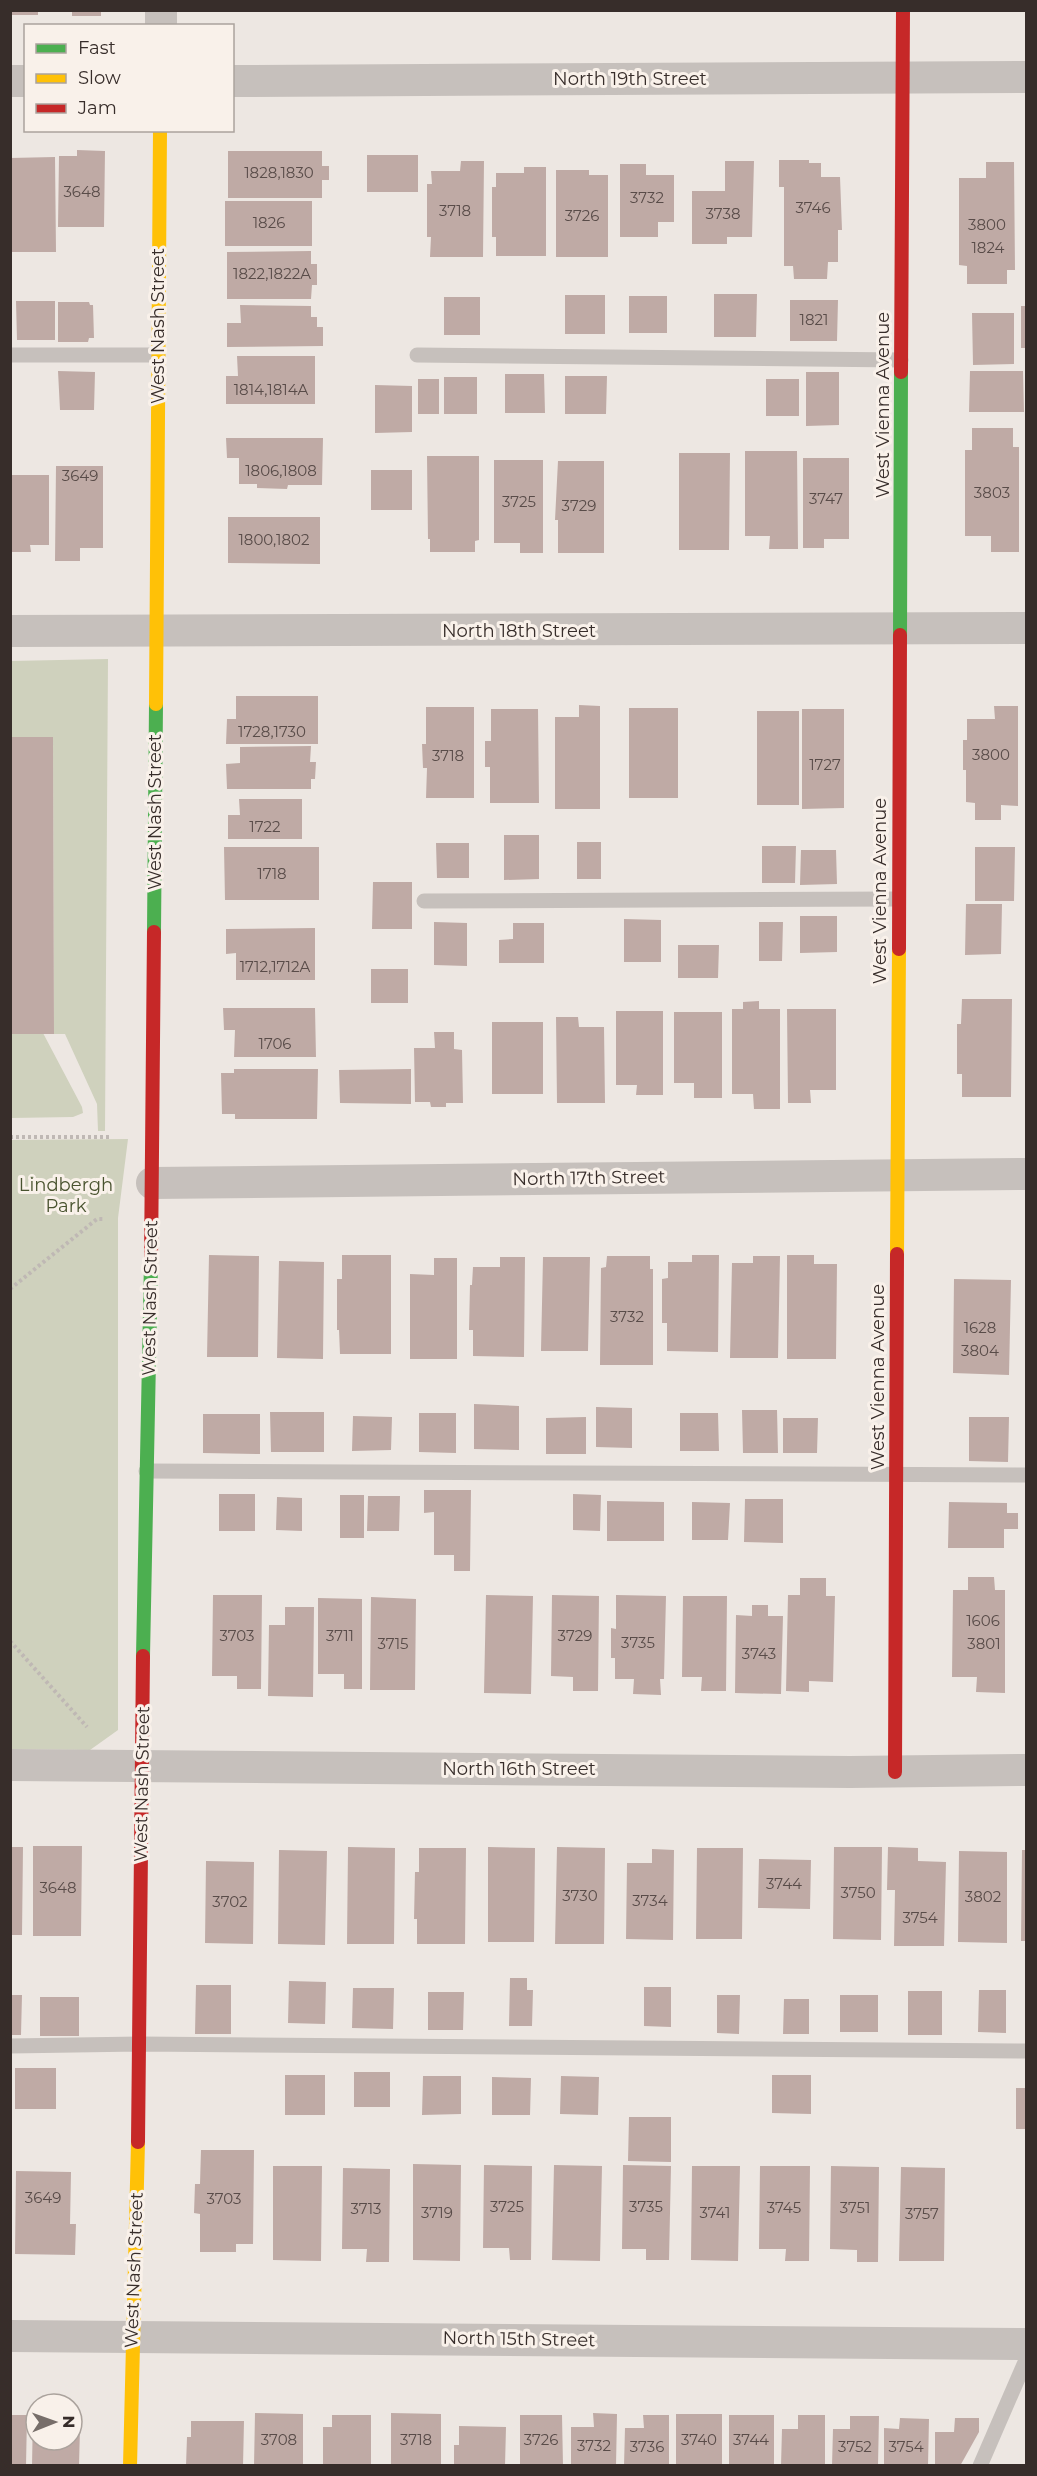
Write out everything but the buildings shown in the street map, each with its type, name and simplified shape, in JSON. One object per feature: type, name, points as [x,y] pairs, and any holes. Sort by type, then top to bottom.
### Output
[{"type":"street","name":"West Vienna Avenue","points":[[895,1772],[903,10]]},
{"type":"street","name":"North 19th Street","points":[[234,81],[1026,76]]},
{"type":"street","name":"West Nash Street","points":[[130,2466],[140,2044],[141,1766],[152,1183],[160,132]]},
{"type":"street","name":"North 18th Street","points":[[10,631],[1026,628]]},
{"type":"street","name":"North 17th Street","points":[[152,1183],[1026,1174]]},
{"type":"street","name":"North 16th Street","points":[[10,1765],[895,1772],[1026,1770]]},
{"type":"street","name":"North 15th Street","points":[[10,2336],[1026,2344]]},
{"type":"lane","points":[[10,355],[158,355]]},
{"type":"lane","points":[[417,355],[901,360]]},
{"type":"lane","points":[[424,901],[898,899]]},
{"type":"lane","points":[[146,1471],[1026,1475]]},
{"type":"lane","points":[[10,2046],[140,2044],[1026,2051]]},
{"type":"lane","points":[[980,2466],[1026,2360]]},
{"type":"path","points":[[10,1137],[111,1137]]},
{"type":"path","points":[[10,1289],[97,1219],[105,1219]]},
{"type":"path","points":[[10,1641],[87,1726]]},
{"type":"green space","points":[[108,659],[105,1131],[98,1131],[97,1104],[65,1034],[54,1034],[53,737],[11,737],[10,661]]},
{"type":"green space","points":[[43,1033],[83,1113],[73,1117],[11,1118],[10,1034]]},
{"type":"green space","name":"Lindbergh Park","points":[[128,1139],[118,1218],[118,1730],[90,1750],[11,1749],[11,1140]]},
{"type":"traffic: fast","points":[[900,635],[901,372]]},
{"type":"traffic: fast","points":[[154,932],[156,704]]},
{"type":"traffic: fast","points":[[143,1656],[151,1261]]},
{"type":"traffic: slow","points":[[156,704],[160,132]]},
{"type":"traffic: slow","points":[[897,1254],[899,949]]},
{"type":"traffic: slow","points":[[130,2466],[138,2142]]},
{"type":"traffic: jam","points":[[901,372],[903,10]]},
{"type":"traffic: jam","points":[[899,949],[900,635]]},
{"type":"traffic: jam","points":[[151,1261],[154,932]]},
{"type":"traffic: jam","points":[[895,1772],[897,1254]]},
{"type":"traffic: jam","points":[[138,2142],[143,1656]]}]
